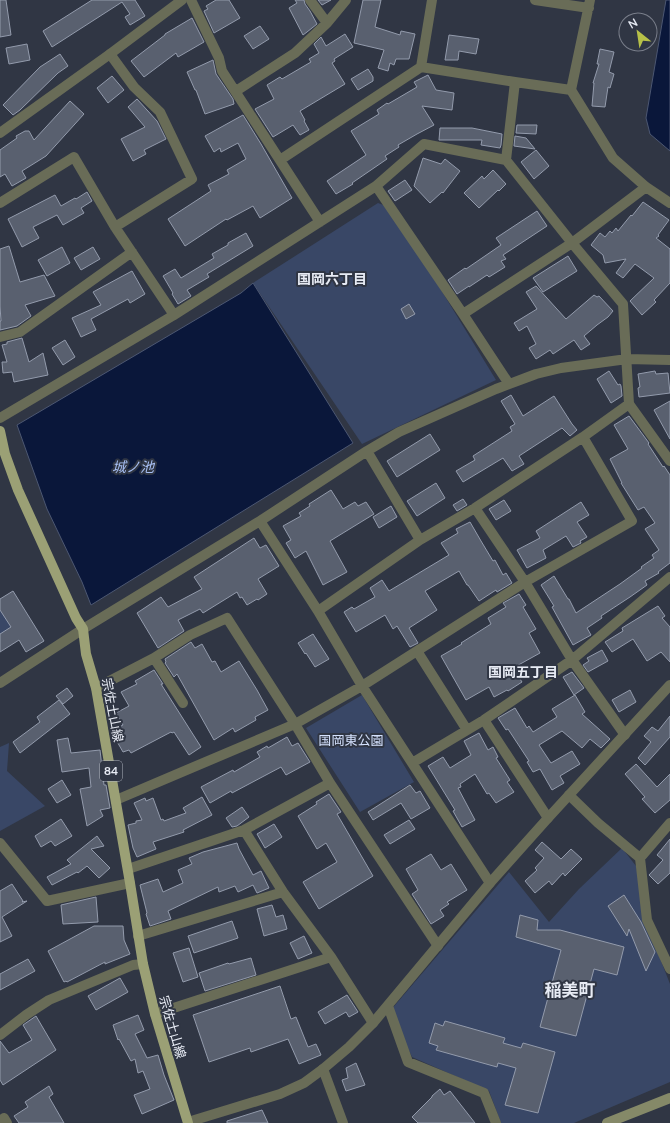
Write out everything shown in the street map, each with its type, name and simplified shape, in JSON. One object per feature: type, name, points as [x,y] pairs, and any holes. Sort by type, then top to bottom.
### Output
[{"type":"main road","name":"宗佐土山線","points":[[0,431],[5,454],[18,490],[76,618],[83,629],[86,654],[96,688],[143,964],[155,1014],[187,1123]]},
{"type":"main road","points":[[607,1123],[670,1098]]},
{"type":"street","points":[[0,133],[182,0]]},
{"type":"street","points":[[191,0],[219,58],[222,70],[320,222]]},
{"type":"street","points":[[310,0],[327,23]]},
{"type":"street","points":[[236,91],[295,53],[327,23],[346,0]]},
{"type":"street","points":[[421,67],[432,0]]},
{"type":"street","points":[[535,0],[589,4],[570,90],[613,158],[646,187],[670,203]]},
{"type":"street","points":[[110,54],[134,87],[160,112],[192,179],[115,227]]},
{"type":"street","points":[[280,160],[421,67],[570,90]]},
{"type":"street","points":[[506,160],[514,82]]},
{"type":"street","points":[[0,418],[174,315],[376,186],[424,144],[506,160],[623,304],[629,404],[670,461]]},
{"type":"street","points":[[0,203],[74,157],[115,227],[174,315]]},
{"type":"street","points":[[376,186],[464,314],[509,384]]},
{"type":"street","points":[[464,314],[572,243],[646,187]]},
{"type":"street","points":[[0,337],[20,332],[132,252]]},
{"type":"street","points":[[0,683],[83,629],[260,521],[367,451],[399,432],[509,384],[536,374],[561,368],[627,358],[670,360]]},
{"type":"street","points":[[318,611],[420,540],[475,508],[583,437],[629,404]]},
{"type":"street","points":[[116,800],[295,724],[362,686],[525,582],[632,521],[583,437]]},
{"type":"street","points":[[367,451],[420,540]]},
{"type":"street","points":[[475,508],[525,582],[572,660],[624,735]]},
{"type":"street","points":[[260,521],[318,611],[362,686],[490,883]]},
{"type":"street","points":[[412,763],[484,720],[572,660],[670,577]]},
{"type":"street","points":[[96,688],[154,658],[190,635],[227,618],[295,724],[330,783],[438,946]]},
{"type":"street","points":[[417,651],[467,730]]},
{"type":"street","points":[[154,658],[183,703]]},
{"type":"street","points":[[187,1123],[280,1094],[304,1083],[349,1047],[388,1006],[490,883],[670,685]]},
{"type":"street","points":[[484,720],[548,818]]},
{"type":"street","points":[[128,869],[244,830],[330,783]]},
{"type":"street","points":[[569,795],[598,824],[640,858],[646,920],[670,969]]},
{"type":"street","points":[[640,858],[670,823]]},
{"type":"street","points":[[244,830],[283,892],[331,957],[373,1023]]},
{"type":"street","points":[[0,843],[47,901],[130,883]]},
{"type":"street","points":[[138,936],[283,892]]},
{"type":"street","points":[[155,1014],[331,957]]},
{"type":"street","points":[[0,1035],[49,1000],[133,965],[143,964]]},
{"type":"street","points":[[388,1006],[408,1062],[484,1093],[496,1123]]},
{"type":"street","points":[[323,1069],[343,1123]]},
{"type":"street","points":[[0,1122],[4,1118],[7,1123]]},
{"type":"green space","points":[[378,203],[391,208],[496,380],[362,444],[253,283]]},
{"type":"green space","points":[[0,608],[15,631],[0,639]]},
{"type":"green space","name":"国岡東公園","points":[[362,695],[414,782],[360,812],[306,728]]},
{"type":"green space","points":[[9,743],[7,771],[45,806],[0,831],[0,747]]},
{"type":"green space","points":[[622,848],[636,866],[652,938],[670,984],[670,1082],[574,1123],[501,1123],[489,1091],[412,1057],[390,1011],[509,872],[549,922],[579,889]]},
{"type":"water","points":[[666,0],[670,0],[670,151],[650,134],[646,118]]},
{"type":"water","name":"城ノ池","points":[[253,283],[353,443],[91,605],[82,582],[47,509],[17,425],[241,293]]},
{"type":"building","points":[[0,0],[6,0],[11,35],[0,37]]},
{"type":"building","points":[[92,0],[135,0],[145,16],[130,25],[125,17],[130,14],[122,2],[52,47],[43,31]]},
{"type":"building","points":[[216,0],[229,0],[240,18],[214,33],[204,11],[208,9],[206,6]]},
{"type":"building","points":[[295,0],[304,0],[317,24],[303,35],[289,8],[297,3]]},
{"type":"building","points":[[318,0],[331,0],[322,5]]},
{"type":"building","points":[[363,0],[381,0],[375,27],[400,35],[401,31],[415,34],[409,59],[396,59],[394,65],[390,63],[388,71],[378,68],[384,50],[354,43]]},
{"type":"building","points":[[192,18],[204,42],[178,57],[176,53],[144,77],[131,61],[165,34]]},
{"type":"building","points":[[260,26],[269,39],[253,49],[244,36]]},
{"type":"building","points":[[345,34],[353,47],[334,59],[335,61],[332,63],[345,84],[300,111],[309,130],[300,135],[293,125],[273,137],[255,109],[274,99],[267,85],[280,77],[282,79],[311,62],[309,59],[319,53],[314,44],[321,37],[326,46]]},
{"type":"building","points":[[449,35],[479,39],[476,54],[459,51],[458,60],[445,60]]},
{"type":"building","points":[[27,44],[30,60],[9,64],[6,48]]},
{"type":"building","points":[[600,49],[614,52],[609,72],[614,74],[610,88],[608,87],[605,107],[592,106],[593,83],[599,64],[597,64]]},
{"type":"building","points":[[60,54],[68,66],[58,73],[13,115],[3,105],[40,67]]},
{"type":"building","points":[[213,60],[216,74],[233,99],[234,104],[205,114],[187,72]]},
{"type":"building","points":[[368,69],[373,77],[373,81],[358,90],[351,79]]},
{"type":"building","points":[[428,75],[436,90],[454,93],[452,110],[422,106],[434,125],[398,145],[399,147],[385,156],[387,159],[352,183],[353,184],[336,194],[327,181],[366,155],[351,131],[379,114],[377,110],[387,103],[388,104],[417,87],[414,82]]},
{"type":"building","points":[[112,76],[124,90],[108,103],[97,88]]},
{"type":"building","points":[[137,99],[157,121],[166,139],[144,150],[146,154],[133,161],[121,139],[145,127],[128,107]]},
{"type":"building","points":[[70,101],[84,114],[46,156],[22,171],[26,178],[12,186],[5,174],[0,177],[0,150],[17,138],[16,136],[25,131],[29,131],[34,140]]},
{"type":"building","points":[[243,115],[292,198],[260,218],[253,206],[227,220],[226,219],[185,246],[168,219],[211,191],[208,185],[229,174],[227,170],[246,159],[238,143],[221,152],[220,148],[214,152],[205,136]]},
{"type":"building","points":[[517,125],[537,125],[536,134],[516,133]]},
{"type":"building","points":[[440,128],[472,128],[502,134],[501,145],[500,148],[481,145],[482,140],[439,140]]},
{"type":"building","points":[[515,136],[526,138],[535,149],[514,146]]},
{"type":"building","points":[[536,150],[549,166],[534,179],[521,162]]},
{"type":"building","points":[[423,158],[441,164],[445,159],[460,171],[443,193],[442,192],[430,203],[414,186]]},
{"type":"building","points":[[493,170],[506,184],[479,208],[464,193],[482,176],[484,179]]},
{"type":"building","points":[[405,180],[412,190],[395,201],[388,191]]},
{"type":"building","points":[[87,192],[92,201],[81,208],[84,213],[63,225],[57,215],[33,227],[39,238],[22,247],[8,219],[55,195],[61,206]]},
{"type":"building","points":[[643,202],[669,220],[658,235],[659,236],[656,238],[670,249],[670,283],[654,300],[656,302],[642,315],[630,301],[654,278],[635,264],[623,278],[616,273],[626,259],[605,263],[603,255],[591,245],[600,233],[605,237],[610,231],[612,233],[616,228],[618,231]]},
{"type":"building","points":[[537,211],[547,226],[503,255],[506,259],[501,261],[505,267],[489,277],[487,275],[457,294],[448,280],[501,245],[496,238]]},
{"type":"building","points":[[246,233],[253,246],[207,274],[209,277],[187,290],[191,296],[178,304],[163,276],[175,269],[181,278],[214,258],[212,254]]},
{"type":"building","points":[[9,246],[20,282],[44,275],[55,296],[25,305],[31,316],[17,326],[0,330],[0,249]]},
{"type":"building","points":[[62,247],[70,263],[47,276],[38,260]]},
{"type":"building","points":[[93,247],[100,259],[81,270],[74,258]]},
{"type":"building","points":[[568,256],[577,271],[543,292],[533,278]]},
{"type":"building","points":[[132,271],[145,294],[130,303],[128,299],[91,319],[96,330],[81,337],[72,318],[101,305],[93,292]]},
{"type":"building","points":[[536,286],[566,319],[594,295],[597,297],[599,296],[613,311],[608,317],[584,336],[590,344],[581,350],[574,340],[553,354],[550,350],[536,359],[529,348],[536,344],[527,326],[519,331],[514,323],[537,309],[526,292]]},
{"type":"building","points":[[409,304],[415,314],[406,319],[401,309]]},
{"type":"building","points":[[22,338],[29,362],[43,353],[48,375],[14,382],[12,372],[3,373],[2,362],[7,362],[2,345]]},
{"type":"building","points":[[65,340],[75,357],[63,365],[52,348]]},
{"type":"building","points":[[609,371],[618,385],[620,384],[622,396],[611,403],[597,379]]},
{"type":"building","points":[[655,371],[656,374],[668,373],[670,393],[639,397],[638,388],[640,387],[638,374]]},
{"type":"building","points":[[511,395],[523,416],[554,396],[577,430],[570,436],[562,428],[519,456],[524,464],[512,471],[503,458],[463,482],[456,471],[475,460],[473,456],[512,431],[510,427],[515,424],[501,401]]},
{"type":"building","points":[[670,401],[670,439],[654,410]]},
{"type":"building","points":[[629,416],[670,475],[670,563],[658,572],[659,573],[645,581],[647,585],[601,616],[602,618],[587,628],[591,635],[573,645],[552,607],[554,606],[541,585],[554,576],[576,613],[642,568],[641,567],[654,558],[652,555],[659,550],[645,529],[655,523],[644,507],[638,510],[621,483],[610,459],[628,449],[614,425]]},
{"type":"building","points":[[430,434],[440,450],[397,477],[387,461]]},
{"type":"building","points":[[436,483],[445,498],[417,516],[407,501]]},
{"type":"building","points":[[331,490],[343,509],[355,502],[358,506],[366,502],[374,514],[330,541],[347,572],[323,585],[306,551],[295,558],[286,543],[291,540],[283,526],[301,516],[299,513],[310,506],[309,504]]},
{"type":"building","points":[[463,499],[467,505],[457,511],[453,505]]},
{"type":"building","points":[[504,500],[511,511],[496,520],[489,509]]},
{"type":"building","points":[[581,502],[589,515],[577,522],[587,537],[580,541],[581,543],[573,547],[566,536],[543,550],[546,558],[527,568],[517,550],[540,538],[536,531]]},
{"type":"building","points":[[391,506],[397,517],[379,528],[373,517]]},
{"type":"building","points":[[470,522],[493,561],[495,560],[503,575],[506,573],[512,583],[497,592],[496,590],[479,601],[459,571],[425,591],[437,610],[409,628],[418,643],[410,647],[397,626],[393,629],[385,615],[356,632],[344,612],[352,607],[354,609],[375,597],[370,588],[382,580],[389,591],[449,555],[441,543],[458,533],[456,529]]},
{"type":"building","points":[[254,538],[260,548],[266,545],[279,566],[258,579],[267,594],[247,605],[242,597],[240,598],[237,592],[203,613],[200,609],[178,620],[184,631],[158,648],[137,613],[161,597],[168,607],[202,589],[194,577]]},
{"type":"building","points":[[13,591],[44,641],[26,652],[19,640],[0,652],[0,634],[11,627],[0,610],[0,599]]},
{"type":"building","points":[[519,594],[526,605],[523,607],[536,629],[529,633],[540,653],[513,668],[522,682],[508,691],[507,690],[494,697],[489,687],[466,700],[441,656],[462,644],[461,643],[491,624],[488,618],[506,607],[503,603]]},
{"type":"building","points":[[658,606],[665,616],[662,618],[670,627],[670,662],[661,652],[647,661],[633,639],[612,652],[605,642],[623,631],[622,628]]},
{"type":"building","points":[[313,634],[329,659],[315,667],[298,643]]},
{"type":"building","points":[[191,642],[195,648],[202,644],[212,662],[215,661],[221,672],[239,661],[268,710],[255,717],[256,720],[235,732],[233,728],[214,740],[177,674],[174,677],[165,663],[165,659]]},
{"type":"building","points":[[602,650],[608,661],[588,672],[583,665],[589,661],[587,658]]},
{"type":"building","points":[[154,670],[163,684],[161,684],[201,747],[189,755],[174,732],[171,732],[131,753],[129,750],[123,752],[111,731],[123,725],[116,713],[129,706],[121,692],[137,684],[135,681]]},
{"type":"building","points":[[572,672],[584,688],[574,695],[563,677]]},
{"type":"building","points":[[67,688],[73,696],[63,704],[56,696]]},
{"type":"building","points":[[630,690],[636,702],[619,712],[612,700]]},
{"type":"building","points":[[575,695],[585,712],[582,714],[610,739],[601,748],[590,739],[582,748],[562,731],[539,745],[551,763],[572,751],[580,764],[560,776],[564,783],[552,790],[540,769],[533,772],[527,762],[529,761],[508,729],[506,730],[498,718],[515,708],[527,728],[529,726],[533,732],[557,717],[552,709]]},
{"type":"building","points":[[59,700],[70,714],[20,753],[13,742],[40,722],[37,717]]},
{"type":"building","points":[[670,716],[670,737],[645,765],[638,758],[651,742],[644,736],[652,727],[658,731]]},
{"type":"building","points":[[479,733],[488,750],[493,747],[498,757],[496,758],[510,780],[507,782],[514,792],[496,803],[489,793],[487,794],[475,774],[460,784],[461,787],[458,788],[475,820],[462,827],[453,811],[455,810],[428,766],[443,757],[450,768],[471,755],[464,741]]},
{"type":"building","points":[[287,737],[292,746],[298,743],[310,762],[286,775],[281,767],[232,793],[231,791],[210,803],[201,787],[233,770],[234,772],[260,757],[257,752],[267,746],[268,748]]},
{"type":"building","points":[[68,738],[71,753],[100,750],[104,785],[106,785],[110,808],[100,810],[103,816],[87,826],[80,789],[91,787],[89,768],[62,772],[57,740]]},
{"type":"building","points":[[636,764],[657,787],[670,774],[670,800],[655,813],[642,799],[645,797],[625,774]]},
{"type":"building","points":[[62,780],[71,795],[57,803],[48,789]]},
{"type":"building","points":[[410,785],[416,793],[420,791],[430,808],[411,819],[401,803],[373,820],[368,812]]},
{"type":"building","points":[[329,794],[341,812],[337,814],[373,876],[319,909],[303,882],[337,862],[326,843],[317,849],[298,816],[317,804],[316,802]]},
{"type":"building","points":[[202,797],[212,815],[183,830],[184,832],[153,842],[156,849],[137,857],[133,848],[128,825],[142,820],[134,803],[145,798],[146,801],[153,798],[161,820],[163,819],[164,821],[186,813],[183,808]]},
{"type":"building","points":[[242,807],[249,817],[237,826],[232,827],[226,818]]},
{"type":"building","points":[[61,819],[72,836],[55,846],[51,841],[41,847],[35,836]]},
{"type":"building","points":[[409,820],[415,829],[390,844],[384,835]]},
{"type":"building","points":[[274,824],[282,837],[265,848],[257,834]]},
{"type":"building","points":[[97,836],[104,846],[91,849],[110,868],[99,878],[87,866],[78,873],[77,872],[52,885],[47,877],[71,864],[67,860]]},
{"type":"building","points":[[670,839],[670,873],[658,884],[649,875],[663,860],[657,855]]},
{"type":"building","points":[[542,842],[561,859],[571,849],[582,859],[565,876],[563,873],[552,885],[549,881],[535,893],[525,881],[537,870],[535,868],[544,858],[535,850]]},
{"type":"building","points":[[237,843],[253,875],[261,871],[269,888],[257,893],[253,885],[238,892],[235,886],[219,892],[218,887],[168,911],[171,919],[150,926],[140,885],[158,879],[163,892],[183,883],[178,870],[192,864],[189,858],[203,852]]},
{"type":"building","points":[[431,854],[441,870],[451,864],[467,890],[447,902],[449,904],[440,910],[444,916],[431,924],[412,894],[418,890],[406,869]]},
{"type":"building","points":[[12,884],[23,901],[22,902],[27,901],[2,917],[12,936],[0,942],[0,891]]},
{"type":"building","points":[[624,895],[641,922],[655,952],[646,971],[629,929],[627,936],[608,906]]},
{"type":"building","points":[[96,897],[98,922],[63,924],[61,905]]},
{"type":"building","points":[[272,905],[276,917],[283,915],[287,929],[264,936],[257,909]]},
{"type":"building","points":[[520,915],[538,920],[537,930],[560,930],[624,947],[617,975],[594,969],[576,1036],[540,1027],[561,950],[516,937]]},
{"type":"building","points":[[232,921],[238,938],[194,953],[188,936]]},
{"type":"building","points":[[94,926],[123,926],[124,940],[130,954],[105,964],[105,962],[67,982],[64,982],[48,951]]},
{"type":"building","points":[[304,936],[312,953],[298,959],[290,943]]},
{"type":"building","points":[[189,948],[198,977],[183,982],[173,953]]},
{"type":"building","points":[[251,958],[256,975],[205,991],[199,973],[228,963]]},
{"type":"building","points":[[28,959],[35,971],[0,990],[0,974]]},
{"type":"building","points":[[120,978],[128,992],[96,1010],[88,996]]},
{"type":"building","points":[[280,986],[291,1019],[296,1017],[308,1047],[316,1044],[321,1055],[299,1064],[288,1039],[251,1052],[250,1048],[209,1062],[193,1015]]},
{"type":"building","points":[[347,995],[358,1012],[349,1017],[346,1012],[325,1024],[318,1012]]},
{"type":"building","points":[[138,1015],[144,1030],[135,1034],[147,1058],[158,1055],[174,1100],[142,1114],[134,1095],[150,1089],[143,1071],[138,1073],[135,1059],[131,1061],[119,1039],[118,1040],[113,1025]]},
{"type":"building","points":[[36,1016],[56,1050],[3,1085],[0,1080],[0,1041],[9,1053],[32,1040],[23,1025]]},
{"type":"building","points":[[445,1021],[505,1038],[503,1043],[521,1048],[523,1043],[555,1052],[538,1113],[505,1105],[516,1068],[498,1063],[497,1067],[436,1050],[438,1046],[429,1043],[435,1023],[443,1026]]},
{"type":"building","points":[[356,1063],[365,1085],[346,1091],[342,1080],[348,1078],[346,1068]]},
{"type":"building","points":[[49,1086],[53,1094],[49,1097],[64,1123],[19,1123],[14,1116],[28,1107],[25,1102]]},
{"type":"building","points":[[440,1089],[444,1095],[450,1091],[475,1123],[418,1123],[412,1117]]},
{"type":"building","points":[[262,1110],[268,1123],[227,1123],[227,1121]]},
{"type":"district","name":"国岡六丁目","points":[[332,279]]},
{"type":"district","name":"国岡五丁目","points":[[523,672]]},
{"type":"district","name":"稲美町","points":[[570,990]]}]
